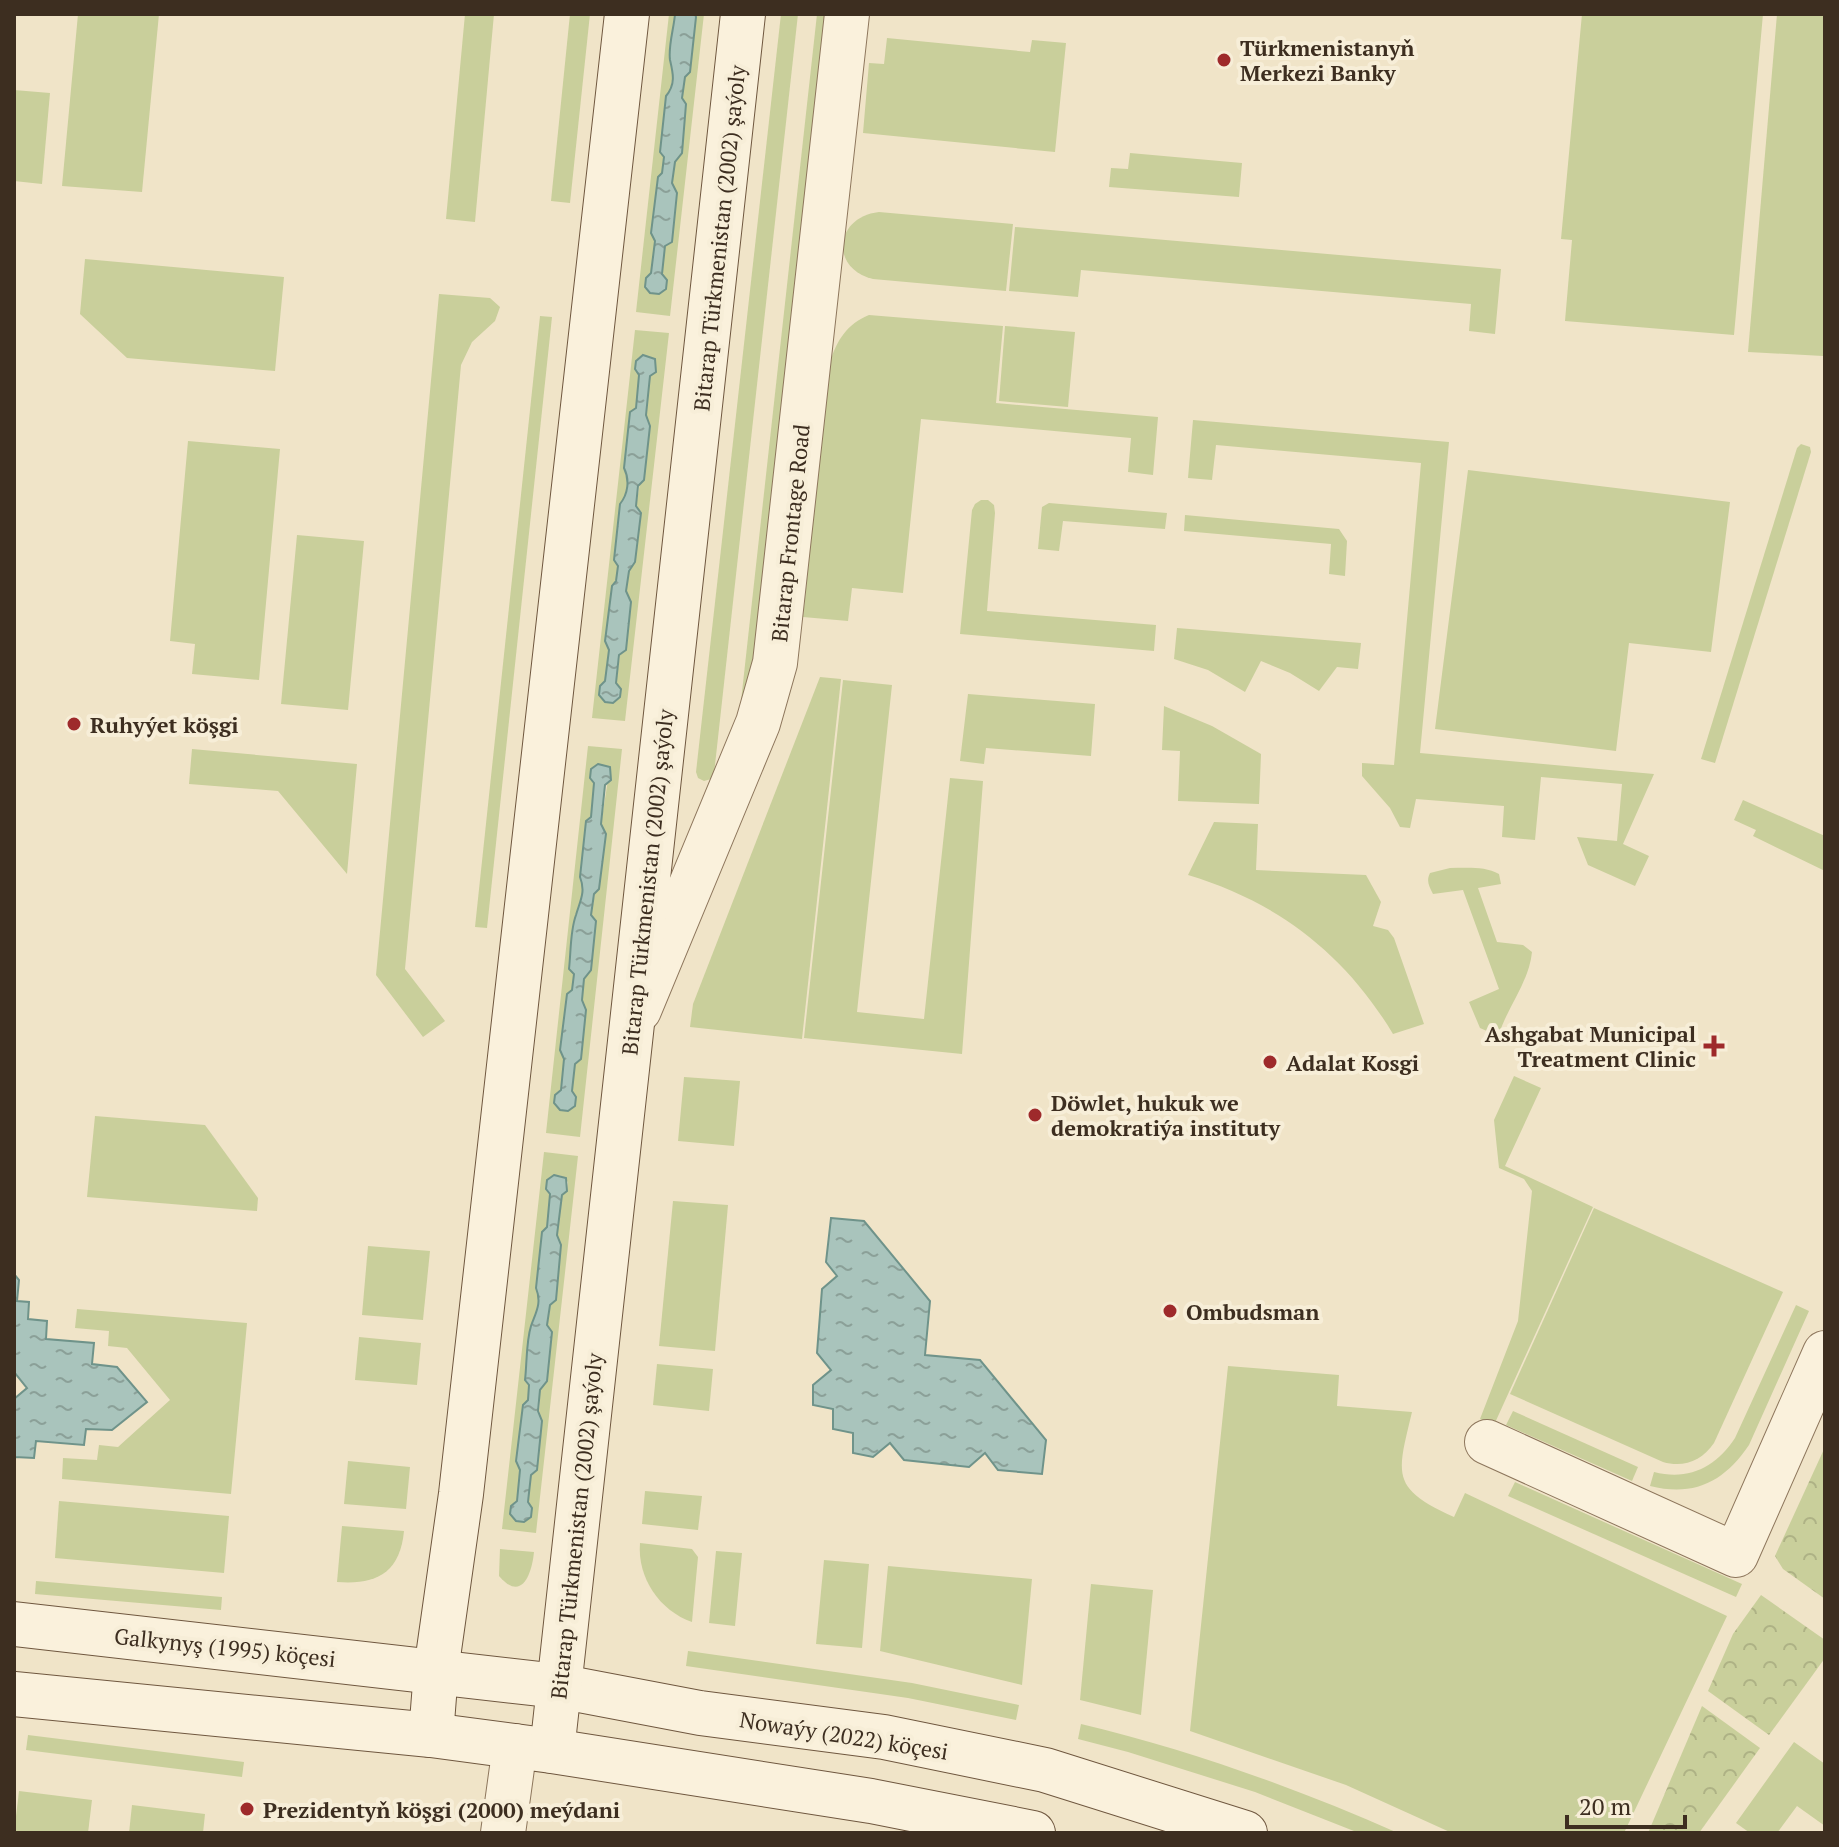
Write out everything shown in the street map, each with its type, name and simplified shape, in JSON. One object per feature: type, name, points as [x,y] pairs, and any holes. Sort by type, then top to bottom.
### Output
[{"type":"main road","points":[[431,1735],[436,1671],[461,1494],[627,14]]},
{"type":"main road","name":"Bitarap Türkmenistan (2002) şaýoly","points":[[503,1833],[558,1686],[743,14]]},
{"type":"main road","name":"Bitarap Frontage Road","points":[[631,1027],[758,723],[775,663],[847,14]]},
{"type":"main road","points":[[1487,1442],[1736,1555],[1825,1353]]},
{"type":"main road","name":"Galkynyş (1995) köçesi","points":[[14,1624],[436,1671]]},
{"type":"main road","name":"Nowaýy (2022) köçesi","points":[[436,1671],[558,1686],[700,1713],[884,1737],[1045,1770],[1245,1833]]},
{"type":"main road","points":[[14,1694],[533,1748],[871,1801],[1033,1833]]},
{"type":"green space","points":[[78,14],[159,14],[142,192],[62,186]]},
{"type":"green space","points":[[465,14],[494,14],[475,222],[446,219]]},
{"type":"green space","points":[[570,14],[590,14],[570,203],[551,201]]},
{"type":"green space","points":[[669,14],[675,14],[670,59],[674,68],[660,152],[664,157],[662,173],[658,177],[651,233],[655,241],[649,274],[662,275],[665,246],[672,241],[677,193],[672,183],[675,162],[682,153],[686,105],[682,99],[685,77],[690,72],[695,14],[704,14],[670,316],[636,312]]},
{"type":"green space","points":[[781,14],[798,14],[714,774],[704,781],[698,778],[696,772]]},
{"type":"green space","points":[[817,14],[826,14],[750,693],[739,719]]},
{"type":"green space","points":[[1582,14],[1763,14],[1734,335],[1565,321],[1572,240],[1561,239]]},
{"type":"green space","points":[[1777,14],[1825,14],[1823,356],[1748,352]]},
{"type":"green space","points":[[887,38],[1030,52],[1032,40],[1066,43],[1055,152],[863,133],[869,63],[884,64]]},
{"type":"green space","points":[[14,90],[50,93],[42,184],[14,181]]},
{"type":"green space","points":[[1130,153],[1242,163],[1239,197],[1109,187],[1111,168],[1128,169]]},
{"type":"green space","points":[[879,212],[1013,224],[1006,291],[873,279],[859,273],[849,265],[844,254],[846,232],[864,216]]},
{"type":"green space","points":[[1015,227],[1501,269],[1495,334],[1469,331],[1471,304],[1081,270],[1078,297],[1009,291]]},
{"type":"green space","points":[[85,259],[284,277],[275,371],[127,358],[80,314]]},
{"type":"green space","points":[[439,294],[490,298],[500,307],[495,321],[472,342],[461,365],[405,969],[445,1021],[423,1037],[376,975]]},
{"type":"green space","points":[[869,315],[1003,326],[996,403],[1158,417],[1153,475],[1128,472],[1131,438],[921,419],[903,593],[852,588],[848,621],[803,617],[830,362],[844,334]]},
{"type":"green space","points":[[540,316],[552,317],[487,928],[475,927]]},
{"type":"green space","points":[[1005,326],[1075,332],[1068,407],[999,401]]},
{"type":"green space","points":[[635,330],[669,333],[625,721],[592,718]],"holes":[[[639,357],[655,359],[656,372],[650,376],[646,416],[650,426],[636,506],[641,513],[635,561],[629,571],[626,591],[631,602],[626,650],[620,655],[616,683],[603,683],[618,566],[614,560],[620,505],[627,487],[624,468],[630,412],[636,408],[639,375],[635,369]]]},
{"type":"green space","points":[[1193,420],[1449,442],[1420,753],[1654,774],[1623,844],[1649,856],[1635,886],[1588,865],[1577,837],[1617,841],[1622,784],[1541,777],[1535,840],[1502,837],[1504,806],[1416,799],[1410,828],[1400,827],[1390,808],[1362,776],[1362,763],[1394,765],[1421,463],[1216,445],[1212,480],[1188,478]]},
{"type":"green space","points":[[188,441],[280,449],[259,680],[192,674],[195,644],[170,641]]},
{"type":"green space","points":[[1801,444],[1810,447],[1811,452],[1715,763],[1701,759],[1797,448]]},
{"type":"green space","points":[[1468,470],[1730,502],[1711,652],[1629,643],[1616,751],[1435,729]]},
{"type":"green space","points":[[981,500],[988,500],[994,505],[995,513],[987,611],[1156,625],[1154,651],[960,634],[972,510]]},
{"type":"green space","points":[[1049,503],[1167,513],[1165,529],[1063,521],[1059,551],[1038,549],[1042,507]]},
{"type":"green space","points":[[1185,515],[1339,529],[1347,541],[1345,576],[1329,574],[1331,544],[1184,531]]},
{"type":"green space","points":[[297,535],[364,541],[348,710],[281,704]]},
{"type":"green space","points":[[1177,628],[1361,643],[1358,669],[1337,667],[1319,691],[1290,673],[1261,661],[1245,692],[1208,670],[1174,659]]},
{"type":"green space","points":[[820,677],[841,679],[802,1039],[690,1027],[693,1004]]},
{"type":"green space","points":[[843,680],[892,685],[857,1012],[924,1019],[950,778],[983,781],[962,1054],[804,1038]]},
{"type":"green space","points":[[968,694],[1095,704],[1091,756],[986,748],[984,764],[960,761]]},
{"type":"green space","points":[[1164,706],[1212,726],[1261,754],[1259,804],[1178,801],[1180,751],[1162,750]]},
{"type":"green space","points":[[588,746],[622,749],[580,1137],[546,1133]],"holes":[[[598,764],[610,767],[601,824],[606,834],[591,915],[596,921],[591,970],[584,979],[582,1000],[586,1010],[581,1058],[575,1064],[572,1091],[558,1092],[561,1090],[574,974],[569,969],[572,935],[581,901],[580,877],[586,821],[591,817],[594,783],[590,778],[591,769]]]},
{"type":"green space","points":[[192,749],[357,764],[347,874],[278,791],[189,784]]},
{"type":"green space","points":[[1743,800],[1825,836],[1825,871],[1753,836],[1756,830],[1734,820]]},
{"type":"green space","points":[[1214,822],[1258,824],[1256,870],[1366,875],[1381,902],[1373,926],[1388,930],[1394,938],[1424,1024],[1393,1034],[1353,979],[1306,935],[1251,900],[1188,875]]},
{"type":"green space","points":[[1450,868],[1482,869],[1499,874],[1501,884],[1478,888],[1497,942],[1523,945],[1532,952],[1523,984],[1496,1035],[1480,1028],[1469,1002],[1499,989],[1463,890],[1433,894],[1428,884],[1430,873]]},
{"type":"green space","points":[[1514,1076],[1541,1088],[1505,1166],[1593,1207],[1494,1425],[1480,1419],[1518,1321],[1532,1191],[1524,1179],[1499,1168],[1494,1120]]},
{"type":"green space","points":[[684,1077],[740,1081],[734,1146],[678,1141]]},
{"type":"green space","points":[[95,1116],[205,1125],[258,1198],[257,1211],[87,1197]]},
{"type":"green space","points":[[544,1152],[578,1156],[536,1533],[502,1529]],"holes":[[[554,1175],[562,1176],[568,1182],[567,1191],[562,1195],[557,1235],[561,1245],[547,1326],[552,1332],[547,1381],[540,1390],[537,1469],[531,1475],[528,1502],[514,1502],[517,1501],[520,1470],[516,1461],[523,1405],[528,1401],[529,1385],[525,1380],[532,1325],[537,1317],[539,1296],[536,1287],[542,1232],[547,1228]]]},
{"type":"green space","points":[[673,1201],[728,1205],[715,1351],[659,1346]]},
{"type":"green space","points":[[1594,1208],[1783,1292],[1714,1443],[1692,1462],[1663,1462],[1510,1394]]},
{"type":"green space","points":[[368,1246],[430,1251],[423,1320],[362,1315]]},
{"type":"green space","points":[[1796,1305],[1809,1311],[1749,1445],[1739,1458],[1707,1484],[1681,1489],[1650,1486],[1654,1472],[1690,1473],[1710,1464],[1728,1448]]},
{"type":"green space","points":[[77,1309],[247,1323],[231,1494],[62,1479],[63,1458],[97,1460],[99,1445],[118,1447],[170,1400],[127,1348],[108,1346],[109,1331],[75,1328]]},
{"type":"green space","points":[[359,1337],[421,1343],[417,1385],[355,1380]]},
{"type":"green space","points":[[657,1364],[713,1369],[709,1411],[653,1405]]},
{"type":"green space","points":[[1228,1366],[1339,1375],[1337,1406],[1412,1412],[1403,1451],[1403,1477],[1418,1497],[1433,1507],[1454,1517],[1465,1493],[1727,1616],[1624,1833],[1452,1833],[1346,1785],[1190,1731]]},
{"type":"green space","points":[[1513,1411],[1638,1467],[1632,1481],[1506,1425]]},
{"type":"green space","points":[[1825,1447],[1825,1599],[1783,1569],[1775,1556]]},
{"type":"green space","points":[[348,1461],[410,1467],[406,1509],[344,1504]]},
{"type":"green space","points":[[1515,1482],[1742,1584],[1736,1597],[1508,1496]]},
{"type":"green space","points":[[645,1491],[702,1496],[698,1530],[642,1524]]},
{"type":"green space","points":[[59,1501],[229,1516],[224,1573],[55,1558]]},
{"type":"green space","points":[[342,1526],[404,1531],[402,1546],[391,1567],[374,1579],[337,1582]]},
{"type":"green space","points":[[640,1543],[692,1549],[698,1557],[692,1622],[670,1610],[653,1592],[642,1569]]},
{"type":"green space","points":[[500,1549],[534,1552],[528,1576],[520,1586],[507,1584],[499,1576]]},
{"type":"green space","points":[[716,1551],[742,1553],[735,1626],[709,1623]]},
{"type":"green space","points":[[824,1560],[869,1564],[862,1648],[816,1644]]},
{"type":"green space","points":[[888,1566],[1032,1579],[1022,1685],[880,1651]]},
{"type":"green space","points":[[36,1581],[222,1597],[221,1610],[35,1594]]},
{"type":"green space","points":[[1091,1584],[1153,1590],[1141,1715],[1080,1700]]},
{"type":"green space","points":[[1761,1595],[1825,1640],[1825,1658],[1769,1735],[1708,1691],[1733,1634]]},
{"type":"green space","points":[[688,1651],[912,1683],[1019,1705],[1016,1720],[908,1698],[686,1666]]},
{"type":"green space","points":[[1702,1706],[1760,1748],[1699,1833],[1648,1833]]},
{"type":"green space","points":[[1081,1724],[1242,1771],[1398,1833],[1359,1833],[1255,1792],[1078,1739]]},
{"type":"green space","points":[[28,1735],[244,1762],[242,1777],[26,1750]]},
{"type":"green space","points":[[1794,1742],[1825,1764],[1825,1826],[1797,1806],[1777,1833],[1750,1833],[1736,1823]]},
{"type":"green space","points":[[19,1791],[92,1800],[88,1833],[14,1833]]},
{"type":"green space","points":[[132,1805],[205,1814],[203,1833],[129,1833]]},
{"type":"water","points":[[675,14],[695,14],[696,17],[690,72],[685,77],[682,98],[686,104],[682,153],[675,162],[672,183],[677,193],[672,242],[665,246],[662,274],[667,280],[666,289],[659,294],[650,293],[645,287],[646,278],[651,273],[655,241],[651,233],[658,177],[662,173],[664,157],[660,152],[666,96],[673,74],[670,49]]},
{"type":"water","points":[[643,355],[655,359],[656,372],[650,376],[646,415],[650,426],[644,480],[638,486],[636,506],[641,513],[635,562],[629,571],[626,591],[631,602],[626,650],[619,655],[616,683],[621,689],[620,697],[613,703],[605,702],[599,695],[600,686],[605,681],[609,650],[605,641],[612,586],[618,566],[614,560],[620,504],[627,487],[624,468],[630,412],[636,408],[639,375],[635,369],[636,361]]},
{"type":"water","points":[[598,764],[610,767],[611,780],[605,785],[601,824],[606,834],[599,889],[594,894],[591,915],[596,921],[591,970],[584,979],[582,1000],[586,1010],[581,1059],[575,1064],[572,1091],[576,1097],[575,1106],[568,1111],[560,1110],[554,1103],[555,1095],[561,1090],[564,1059],[560,1050],[567,994],[572,990],[574,974],[569,969],[571,942],[581,901],[580,877],[586,821],[591,817],[594,783],[590,778],[591,769]]},
{"type":"water","points":[[554,1175],[566,1178],[567,1191],[562,1195],[557,1235],[561,1245],[556,1300],[550,1305],[547,1325],[552,1332],[547,1381],[540,1390],[538,1411],[542,1421],[537,1470],[531,1475],[528,1502],[532,1508],[531,1517],[524,1522],[516,1521],[510,1514],[511,1506],[517,1501],[520,1470],[516,1461],[523,1405],[528,1400],[529,1385],[525,1380],[527,1346],[538,1303],[536,1288],[542,1232],[547,1227],[550,1194],[546,1189],[547,1180]]},
{"type":"water","points":[[831,1218],[864,1221],[930,1301],[925,1355],[980,1360],[1046,1440],[1042,1474],[998,1470],[985,1453],[969,1467],[904,1460],[890,1443],[873,1457],[853,1453],[853,1433],[833,1429],[833,1409],[813,1405],[813,1385],[831,1370],[817,1353],[822,1289],[837,1276],[826,1262]]},
{"type":"water","points":[[14,1274],[19,1280],[17,1301],[29,1302],[28,1319],[47,1321],[46,1339],[94,1343],[92,1364],[117,1367],[147,1402],[112,1430],[86,1429],[84,1445],[36,1441],[34,1458],[15,1457],[14,1465],[14,1399],[27,1388],[14,1372]]},
{"type":"place","name":"Türkmenistanyň Merkezi Banky","points":[[1224,60]]},
{"type":"place","name":"Ruhyýet köşgi","points":[[74,724]]},
{"type":"place","name":"Ashgabat Municipal Treatment Clinic","points":[[1714,1046]]},
{"type":"place","name":"Adalat Kosgi","points":[[1270,1062]]},
{"type":"place","name":"Döwlet, hukuk we demokratiýa instituty","points":[[1035,1115]]},
{"type":"place","name":"Ombudsman","points":[[1170,1311]]},
{"type":"place","name":"Prezidentyň köşgi (2000) meýdani","points":[[247,1809]]}]
